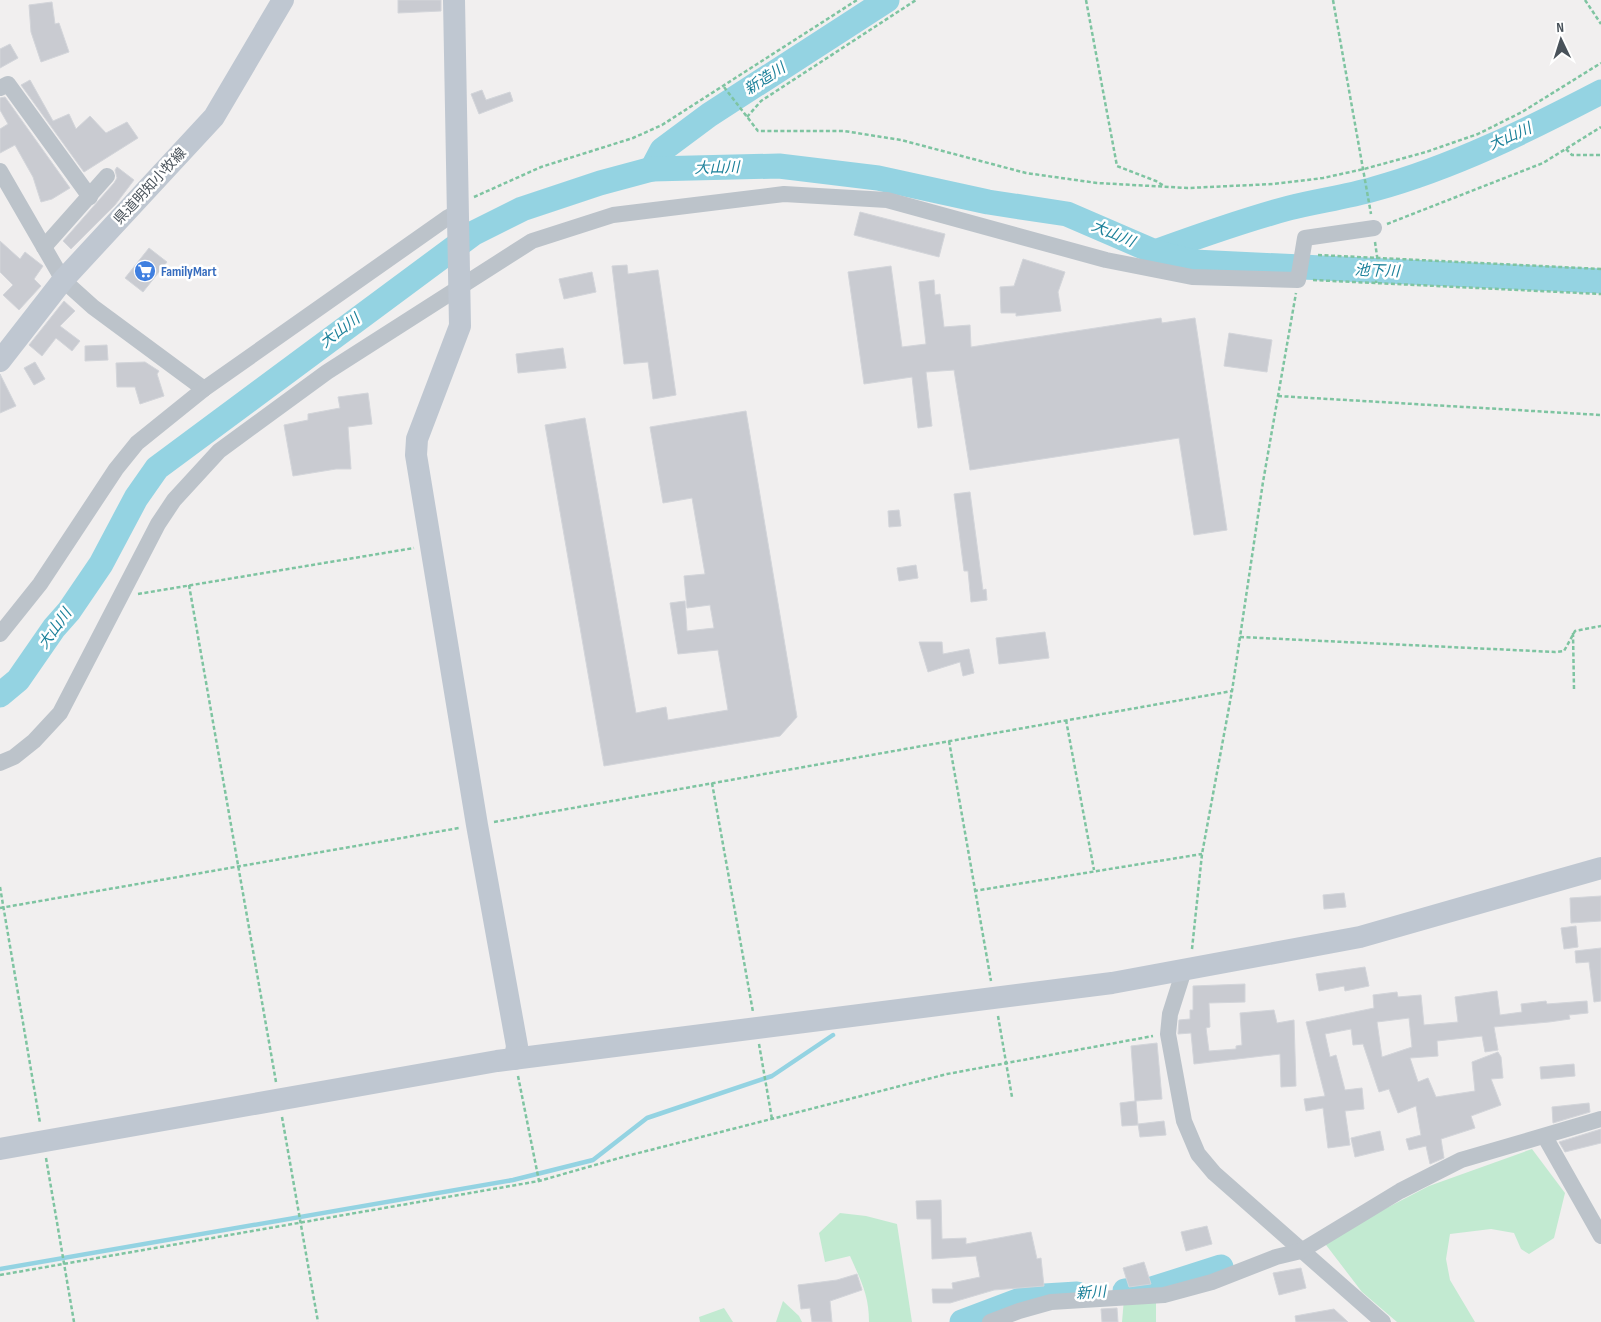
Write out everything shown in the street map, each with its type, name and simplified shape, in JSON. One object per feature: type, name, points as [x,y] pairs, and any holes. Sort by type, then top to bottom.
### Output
[{"type":"street","name":"県道明知小牧線","points":[[0,361],[63,280],[214,117],[283,0]]},
{"type":"street","points":[[454,0],[460,326],[417,439],[416,455],[477,825],[517,1046],[515,1059]]},
{"type":"street","points":[[0,88],[8,84],[90,197]]},
{"type":"street","points":[[0,171],[63,280],[93,306],[204,390]]},
{"type":"street","points":[[44,247],[107,176]]},
{"type":"street","points":[[0,763],[14,757],[34,741],[60,713],[158,524],[174,500],[219,451],[327,372],[460,285],[532,241],[613,215],[784,194],[887,200],[1106,260],[1192,277],[1298,280],[1305,238],[1374,228]]},
{"type":"street","points":[[0,634],[40,584],[116,469],[137,443],[204,390],[458,209]]},
{"type":"street","points":[[0,1149],[515,1059],[1112,983],[1360,937],[1601,868]]},
{"type":"street","points":[[1184,970],[1170,1014],[1168,1034],[1184,1121],[1198,1154],[1214,1173],[1383,1322]]},
{"type":"street","points":[[990,1322],[1051,1302],[1164,1295],[1212,1282],[1276,1258],[1302,1252],[1400,1191],[1461,1160],[1545,1137],[1601,1119]]},
{"type":"street","points":[[1545,1137],[1601,1236]]},
{"type":"path","points":[[458,209],[541,167],[633,138],[662,125],[858,0]]},
{"type":"path","points":[[747,117],[761,101],[916,0]]},
{"type":"path","points":[[1086,0],[1117,166],[1156,181],[1165,187]]},
{"type":"path","points":[[1333,0],[1370,210]]},
{"type":"path","points":[[1585,0],[1601,24]]},
{"type":"path","points":[[724,87],[758,131],[844,131],[901,140],[1026,173],[1097,183],[1188,188],[1273,184],[1323,178],[1426,152],[1478,134],[1522,112],[1601,63]]},
{"type":"path","points":[[1374,228],[1543,163],[1601,128]]},
{"type":"path","points":[[1566,149],[1572,155],[1601,155]]},
{"type":"path","points":[[1302,254],[1601,269]]},
{"type":"path","points":[[1376,282],[1378,263]]},
{"type":"path","points":[[1184,970],[1191,957],[1202,854],[1232,691],[1298,280],[1376,282],[1601,294]]},
{"type":"path","points":[[1278,396],[1601,415]]},
{"type":"path","points":[[114,611],[120,609],[138,594],[430,545]]},
{"type":"path","points":[[189,585],[318,1322]]},
{"type":"path","points":[[1240,637],[1555,652],[1566,649],[1573,633],[1579,628],[1601,626]]},
{"type":"path","points":[[1573,633],[1574,689]]},
{"type":"path","points":[[2,907],[1232,691]]},
{"type":"path","points":[[1066,720],[1094,870]]},
{"type":"path","points":[[949,741],[974,891],[1012,1097]]},
{"type":"path","points":[[712,783],[772,1119]]},
{"type":"path","points":[[974,891],[1094,870],[1202,854]]},
{"type":"path","points":[[0,887],[74,1322]]},
{"type":"path","points":[[0,1275],[539,1181],[947,1074],[1168,1034]]},
{"type":"path","points":[[515,1059],[539,1181]]},
{"type":"green space","points":[[1532,1149],[1565,1193],[1554,1238],[1529,1254],[1521,1249],[1514,1233],[1491,1229],[1450,1234],[1446,1259],[1450,1280],[1475,1322],[1397,1322],[1362,1292],[1323,1241],[1429,1186]]},
{"type":"green space","points":[[840,1213],[866,1216],[897,1224],[912,1322],[869,1322],[866,1296],[850,1256],[825,1262],[819,1233]]},
{"type":"green space","points":[[1124,1299],[1156,1302],[1156,1322],[1122,1322]]},
{"type":"green space","points":[[783,1301],[799,1316],[802,1322],[776,1322]]},
{"type":"green space","points":[[724,1308],[733,1322],[700,1322],[699,1317]]},
{"type":"building","points":[[398,0],[441,0],[441,11],[398,13]]},
{"type":"building","points":[[52,2],[55,24],[59,23],[69,52],[41,62],[31,32],[29,5]]},
{"type":"building","points":[[10,44],[18,58],[0,68],[0,49]]},
{"type":"building","points":[[30,80],[53,121],[69,114],[76,129],[90,116],[106,133],[127,122],[138,138],[84,172],[21,85]]},
{"type":"building","points":[[482,90],[486,100],[510,92],[513,101],[479,114],[471,94]]},
{"type":"building","points":[[5,97],[70,188],[52,199],[41,202],[33,177],[15,145],[0,153],[0,129],[8,124],[0,110],[0,98]]},
{"type":"building","points":[[117,167],[134,180],[115,205],[71,249],[63,241],[114,183],[117,178],[115,170]]},
{"type":"building","points":[[860,212],[945,234],[939,257],[854,235]]},
{"type":"building","points":[[0,241],[20,259],[25,252],[43,266],[34,279],[41,286],[19,310],[3,295],[13,285],[0,272]]},
{"type":"building","points":[[149,248],[167,262],[143,292],[125,278]]},
{"type":"building","points":[[1023,259],[1065,272],[1058,292],[1061,311],[1016,316],[1016,313],[1001,313],[1000,287],[1014,286]]},
{"type":"building","points":[[627,265],[628,274],[658,270],[676,395],[653,399],[648,362],[624,364],[612,266]]},
{"type":"building","points":[[891,266],[902,347],[926,344],[919,282],[934,280],[935,295],[940,294],[944,327],[970,325],[971,347],[1161,318],[1162,323],[1195,318],[1227,530],[1194,535],[1179,438],[970,470],[954,370],[926,372],[932,426],[918,428],[912,377],[864,384],[848,272]]},
{"type":"building","points":[[592,272],[596,292],[564,299],[559,279]]},
{"type":"building","points":[[64,301],[75,311],[60,326],[80,341],[72,351],[56,338],[42,356],[29,345]]},
{"type":"building","points":[[1229,333],[1272,340],[1267,372],[1224,366]]},
{"type":"building","points":[[107,345],[108,360],[85,361],[85,346]]},
{"type":"building","points":[[563,348],[566,368],[518,373],[516,354]]},
{"type":"building","points":[[35,362],[45,379],[34,385],[24,368]]},
{"type":"building","points":[[145,362],[159,371],[157,374],[164,396],[140,404],[135,387],[117,387],[116,363]]},
{"type":"building","points":[[0,374],[16,406],[0,413]]},
{"type":"building","points":[[368,393],[372,424],[348,427],[351,469],[336,469],[293,476],[284,425],[308,420],[308,414],[340,408],[338,397]]},
{"type":"building","points":[[746,411],[797,717],[780,736],[604,766],[545,425],[585,418],[636,713],[666,707],[668,720],[728,710],[718,650],[678,654],[670,603],[685,601],[687,631],[714,628],[710,605],[687,608],[684,576],[705,574],[692,498],[663,503],[650,427]]},
{"type":"building","points":[[970,492],[983,590],[986,589],[987,600],[971,602],[968,571],[964,571],[954,494]]},
{"type":"building","points":[[899,510],[901,526],[889,527],[888,511]]},
{"type":"building","points":[[916,565],[918,578],[899,581],[897,568]]},
{"type":"building","points":[[1045,632],[1049,658],[999,664],[996,638]]},
{"type":"building","points":[[919,642],[942,642],[943,654],[969,649],[974,673],[963,676],[960,662],[928,672]]},
{"type":"building","points":[[1344,893],[1346,907],[1324,909],[1323,895]]},
{"type":"building","points":[[1601,896],[1601,921],[1571,923],[1570,898]]},
{"type":"building","points":[[1576,926],[1578,947],[1564,949],[1561,928]]},
{"type":"building","points":[[1601,948],[1601,1001],[1594,1002],[1589,962],[1576,963],[1575,951]]},
{"type":"building","points":[[1365,967],[1369,986],[1345,991],[1344,986],[1319,991],[1316,974]]},
{"type":"building","points":[[1245,984],[1245,1002],[1209,1003],[1210,1027],[1206,1028],[1209,1051],[1236,1049],[1236,1046],[1242,1045],[1240,1013],[1274,1010],[1277,1023],[1294,1020],[1296,1086],[1281,1087],[1280,1054],[1194,1064],[1191,1033],[1178,1034],[1179,1020],[1190,1019],[1190,1010],[1193,1010],[1193,986]]},
{"type":"building","points":[[1497,991],[1500,1015],[1522,1012],[1521,1004],[1546,1001],[1547,1004],[1587,1001],[1588,1013],[1569,1015],[1570,1019],[1494,1027],[1498,1050],[1485,1052],[1482,1036],[1437,1041],[1438,1056],[1410,1058],[1418,1082],[1428,1078],[1436,1097],[1475,1091],[1472,1062],[1498,1052],[1501,1057],[1503,1078],[1491,1079],[1501,1105],[1471,1116],[1475,1128],[1441,1139],[1444,1158],[1430,1164],[1426,1146],[1409,1150],[1406,1139],[1421,1135],[1416,1106],[1398,1113],[1389,1089],[1379,1092],[1363,1044],[1353,1045],[1351,1029],[1325,1034],[1330,1057],[1336,1055],[1345,1090],[1362,1088],[1364,1109],[1345,1111],[1350,1145],[1328,1148],[1323,1108],[1306,1111],[1304,1099],[1325,1096],[1306,1022],[1374,1008],[1373,995],[1397,992],[1398,997],[1421,995],[1424,1025],[1458,1022],[1455,997]],"holes":[[[1409,1018],[1412,1047],[1382,1057],[1377,1022]]]},
{"type":"building","points":[[1157,1043],[1162,1099],[1136,1101],[1138,1125],[1122,1126],[1120,1103],[1135,1101],[1131,1046]]},
{"type":"building","points":[[1574,1064],[1575,1076],[1541,1079],[1540,1067]]},
{"type":"building","points":[[1589,1103],[1590,1112],[1553,1123],[1552,1107]]},
{"type":"building","points":[[1164,1121],[1166,1135],[1140,1137],[1138,1124]]},
{"type":"building","points":[[1601,1129],[1601,1143],[1565,1152],[1559,1142]]},
{"type":"building","points":[[1380,1131],[1384,1150],[1355,1157],[1351,1138]]},
{"type":"building","points":[[941,1200],[942,1239],[966,1238],[966,1244],[1031,1232],[1037,1259],[1041,1258],[1044,1286],[994,1290],[950,1303],[933,1303],[932,1289],[953,1289],[952,1283],[980,1277],[976,1256],[932,1259],[931,1219],[917,1219],[916,1201]]},
{"type":"building","points":[[1207,1226],[1212,1244],[1186,1251],[1181,1232]]},
{"type":"building","points":[[1144,1262],[1151,1284],[1129,1287],[1123,1268]]},
{"type":"building","points":[[1301,1268],[1306,1288],[1279,1295],[1273,1273]]},
{"type":"building","points":[[857,1274],[862,1290],[830,1301],[832,1322],[812,1322],[810,1308],[801,1309],[798,1285],[837,1280]]},
{"type":"building","points":[[1117,1308],[1118,1322],[1102,1322],[1101,1309]]},
{"type":"building","points":[[1334,1309],[1348,1322],[1296,1322],[1295,1316]]},
{"type":"waterway","name":"新造川","points":[[652,169],[662,150],[709,115],[887,0]]},
{"type":"waterway","name":"大山川","points":[[1155,252],[1222,228],[1272,213],[1363,192],[1433,170],[1518,134],[1601,92]]},
{"type":"waterway","name":"大山川","points":[[0,695],[18,680],[54,628],[69,611],[101,564],[136,498],[157,468],[474,233],[522,209],[600,183],[652,169],[779,166],[878,178],[988,202],[1067,214],[1155,252],[1194,262],[1601,281]]},
{"type":"waterway","points":[[0,1269],[513,1180],[593,1160],[647,1118],[772,1076],[833,1035]]},
{"type":"waterway","name":"新川","points":[[1125,1291],[1152,1289],[1221,1267]]},
{"type":"waterway","name":"新川","points":[[962,1322],[1028,1297],[1077,1294]]},
{"type":"place","name":"FamilyMart","points":[[145,271]]},
{"type":"water label","name":"池下川","points":[[1377,271]]}]
